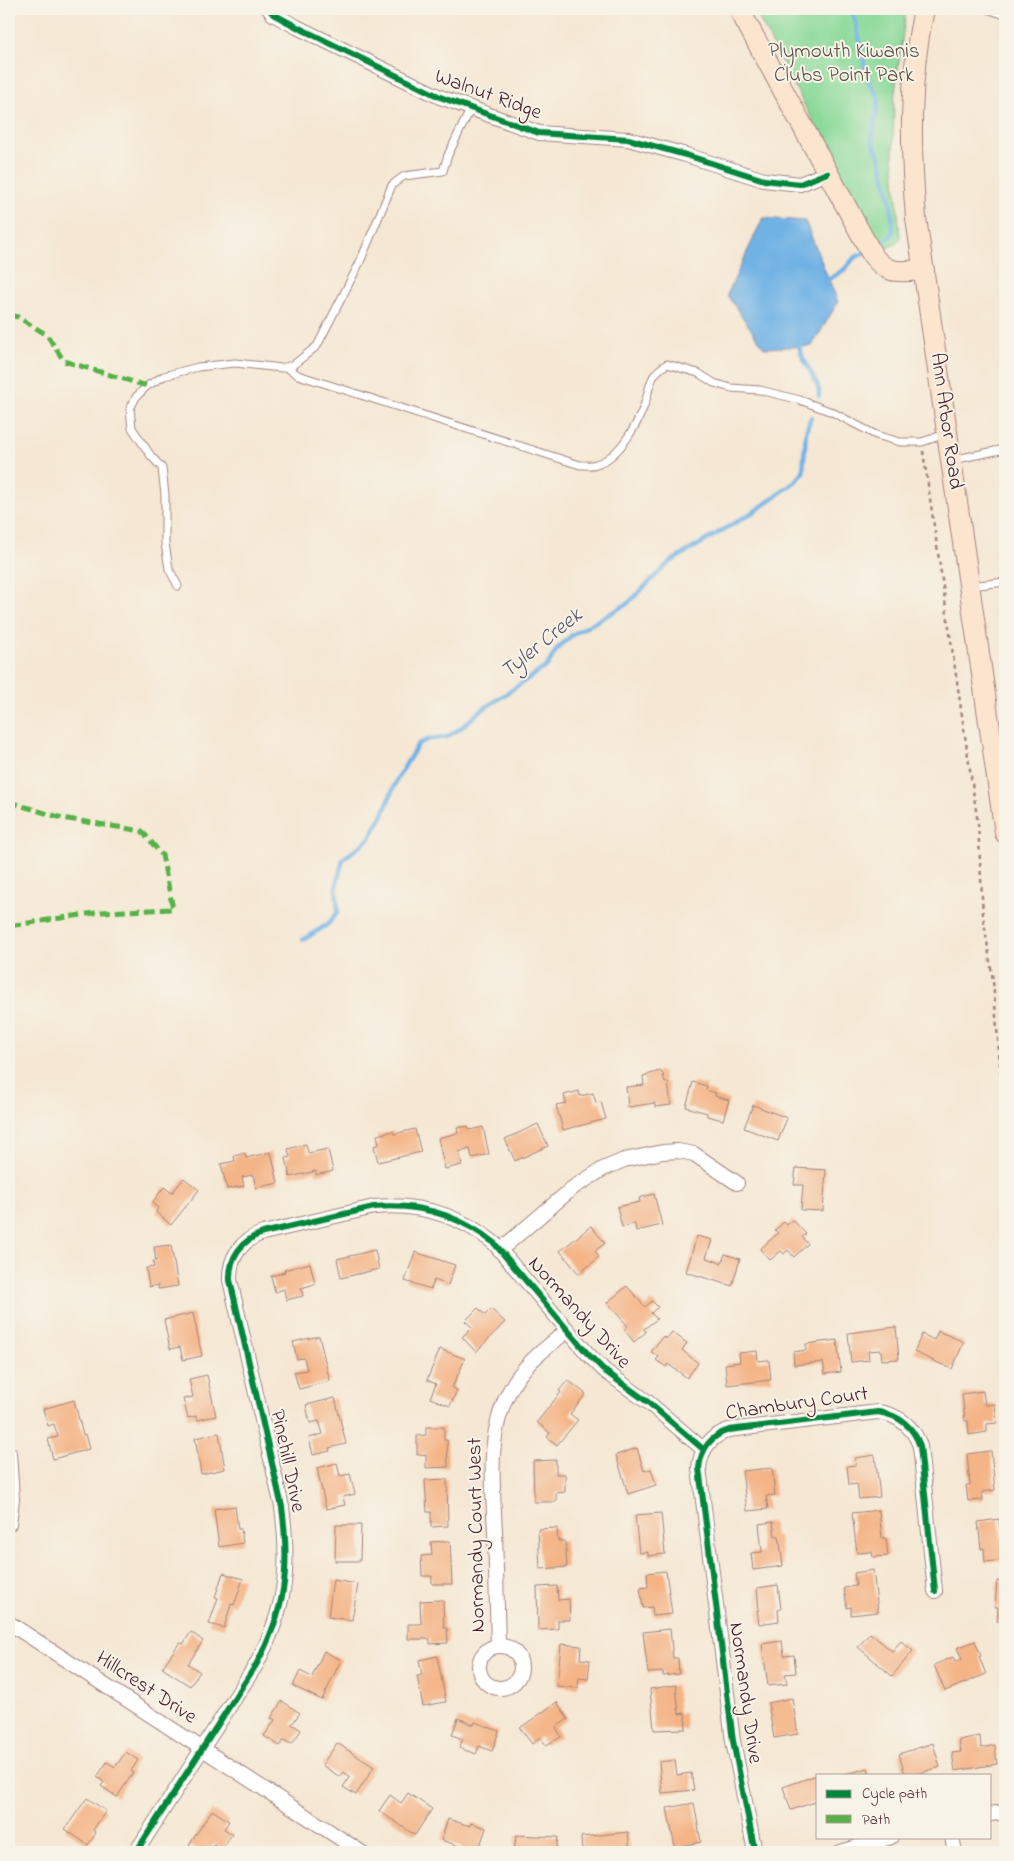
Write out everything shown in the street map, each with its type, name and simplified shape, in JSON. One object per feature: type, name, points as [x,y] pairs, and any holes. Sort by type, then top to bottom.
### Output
[{"type":"main road","points":[[739,9],[869,251],[880,266],[887,269],[897,272],[924,270]]},
{"type":"main road","name":"Ann Arbor Road","points":[[924,9],[914,73],[911,131],[915,209],[1005,833]]},
{"type":"street","name":"Walnut Ridge","points":[[269,9],[273,14],[297,27],[440,97],[539,132],[628,139],[764,180],[800,184],[826,173]]},
{"type":"street","points":[[500,1250],[574,1187],[603,1169],[624,1160],[663,1152],[678,1151],[694,1154],[737,1183]]},
{"type":"street","name":"Normandy Drive","points":[[238,1250],[248,1239],[263,1233],[374,1207],[405,1206],[430,1209],[445,1214],[481,1233],[500,1250],[605,1371],[649,1403],[703,1449],[699,1468],[732,1731],[755,1852]]},
{"type":"street","name":"Pinehill Drive","points":[[136,1852],[203,1749],[265,1648],[280,1608],[287,1568],[286,1534],[282,1506],[230,1280],[231,1264],[238,1250]]},
{"type":"street","name":"Normandy Court West","points":[[498,1646],[492,1461],[496,1428],[505,1400],[518,1377],[536,1356],[568,1330]]},
{"type":"street","name":"Chambury Court","points":[[703,1449],[714,1437],[729,1430],[878,1412],[895,1416],[908,1425],[917,1437],[920,1446],[935,1591]]},
{"type":"street","points":[[9,1453],[12,1499],[9,1524]]},
{"type":"street","name":"Hillcrest Drive","points":[[9,1623],[361,1852]]},
{"type":"street","points":[[992,1814],[1005,1812]]},
{"type":"street","points":[[841,1852],[888,1838]]},
{"type":"street","points":[[952,1838],[955,1852]]},
{"type":"lane","points":[[987,9],[1005,15]]},
{"type":"lane","points":[[178,586],[169,569],[165,543],[165,495],[162,468],[151,456],[132,428],[130,409],[136,397],[147,386],[164,376],[198,367],[235,363],[282,368],[293,364],[317,346],[360,262],[392,185],[404,176],[443,171],[448,155],[471,108]]},
{"type":"lane","points":[[286,367],[298,375],[580,465],[596,464],[612,456],[627,440],[645,404],[650,383],[656,370],[667,364],[698,373],[714,383],[731,388],[760,390],[800,400],[832,412],[876,435],[900,442],[922,442],[947,433]]},
{"type":"lane","points":[[952,460],[1005,449]]},
{"type":"lane","points":[[970,586],[1005,582]]},
{"type":"path","points":[[922,442],[978,824],[982,915],[993,981],[1005,1123]]},
{"type":"green space","name":"Plymouth Kiwanis Clubs Point Park","points":[[754,9],[906,9],[894,100],[893,155],[900,237],[896,244],[884,249],[879,247]]},
{"type":"water","points":[[763,218],[805,221],[838,302],[812,346],[764,348],[727,295]]},
{"type":"building","points":[[660,1071],[663,1074],[665,1083],[668,1082],[671,1105],[655,1107],[655,1103],[628,1107],[626,1087],[644,1085],[643,1076]]},
{"type":"building","points":[[693,1082],[707,1086],[706,1090],[716,1093],[715,1096],[729,1100],[723,1120],[707,1116],[707,1113],[686,1107]]},
{"type":"building","points":[[579,1091],[580,1096],[593,1093],[596,1103],[601,1102],[606,1119],[563,1130],[556,1105],[566,1103],[564,1095]]},
{"type":"building","points":[[753,1105],[787,1118],[778,1141],[744,1128]]},
{"type":"building","points":[[538,1124],[548,1146],[515,1161],[505,1139]]},
{"type":"building","points":[[468,1126],[469,1130],[483,1127],[489,1154],[472,1158],[470,1149],[459,1152],[462,1165],[445,1169],[438,1138],[458,1133],[457,1128]]},
{"type":"building","points":[[415,1129],[421,1152],[378,1162],[374,1146],[379,1144],[377,1135],[393,1131],[394,1134]]},
{"type":"building","points":[[306,1144],[308,1153],[328,1149],[333,1171],[316,1175],[316,1171],[290,1177],[286,1158],[290,1157],[288,1149]]},
{"type":"building","points":[[271,1152],[278,1183],[256,1188],[253,1175],[242,1177],[244,1186],[227,1189],[221,1164],[235,1161],[234,1156],[245,1153],[246,1158]]},
{"type":"building","points":[[796,1168],[826,1170],[823,1211],[801,1210],[803,1185],[794,1185]]},
{"type":"building","points":[[184,1178],[199,1190],[171,1225],[156,1212],[158,1208],[152,1203],[164,1187],[172,1193]]},
{"type":"building","points":[[654,1194],[662,1225],[636,1231],[635,1224],[622,1227],[617,1207],[640,1202],[639,1198]]},
{"type":"building","points":[[793,1220],[806,1234],[802,1237],[808,1244],[794,1257],[788,1250],[784,1254],[781,1251],[770,1260],[760,1249],[778,1233],[775,1230],[784,1222],[787,1225]]},
{"type":"building","points":[[591,1226],[605,1243],[595,1251],[599,1257],[579,1274],[560,1251]]},
{"type":"building","points":[[697,1236],[712,1240],[706,1258],[722,1263],[725,1254],[740,1259],[732,1286],[686,1272]]},
{"type":"building","points":[[171,1245],[178,1286],[158,1289],[158,1285],[149,1287],[146,1268],[154,1267],[153,1261],[156,1261],[154,1247]]},
{"type":"building","points":[[375,1250],[379,1269],[341,1278],[337,1259]]},
{"type":"building","points":[[415,1252],[455,1265],[448,1285],[434,1280],[431,1289],[405,1281]]},
{"type":"building","points":[[310,1263],[315,1284],[301,1288],[303,1296],[286,1300],[284,1289],[275,1292],[271,1276],[285,1272],[284,1270]]},
{"type":"building","points":[[627,1286],[645,1307],[652,1301],[658,1307],[651,1313],[657,1319],[644,1329],[646,1332],[634,1342],[624,1330],[628,1326],[607,1303]]},
{"type":"building","points":[[478,1308],[485,1315],[491,1309],[505,1322],[476,1352],[462,1337],[472,1327],[465,1321]]},
{"type":"building","points":[[193,1313],[202,1356],[183,1360],[180,1347],[170,1349],[164,1320]]},
{"type":"building","points":[[896,1327],[899,1359],[882,1360],[881,1350],[868,1351],[869,1360],[851,1362],[848,1333]]},
{"type":"building","points":[[938,1331],[964,1342],[952,1369],[914,1352],[922,1334],[934,1340]]},
{"type":"building","points":[[672,1332],[687,1343],[682,1350],[698,1363],[687,1378],[668,1364],[666,1367],[656,1360],[659,1357],[651,1352],[663,1336],[666,1339]]},
{"type":"building","points":[[319,1336],[330,1381],[299,1389],[294,1372],[307,1370],[304,1358],[297,1359],[293,1342]]},
{"type":"building","points":[[837,1340],[841,1372],[825,1374],[823,1362],[794,1365],[793,1352],[806,1350],[806,1344]]},
{"type":"building","points":[[440,1349],[465,1359],[452,1388],[457,1390],[450,1406],[430,1398],[436,1384],[427,1380]]},
{"type":"building","points":[[757,1351],[758,1361],[769,1360],[771,1380],[727,1385],[725,1364],[740,1362],[739,1353]]},
{"type":"building","points":[[207,1375],[216,1416],[197,1420],[196,1416],[188,1418],[183,1399],[193,1397],[189,1379]]},
{"type":"building","points":[[568,1380],[586,1394],[570,1414],[578,1420],[557,1445],[547,1437],[550,1433],[537,1422]]},
{"type":"building","points":[[983,1391],[985,1405],[995,1404],[997,1423],[987,1424],[987,1432],[969,1435],[968,1421],[965,1421],[962,1394]]},
{"type":"building","points":[[335,1398],[346,1444],[329,1448],[330,1451],[313,1455],[309,1438],[323,1434],[319,1421],[310,1423],[306,1405]]},
{"type":"building","points":[[74,1400],[83,1435],[85,1434],[89,1449],[53,1459],[48,1439],[58,1437],[54,1424],[48,1426],[43,1409]]},
{"type":"building","points":[[426,1427],[444,1427],[444,1440],[447,1440],[448,1467],[426,1468],[426,1454],[417,1455],[417,1436],[426,1435]]},
{"type":"building","points":[[219,1433],[225,1469],[201,1474],[195,1438]]},
{"type":"building","points":[[637,1448],[644,1471],[651,1469],[656,1485],[628,1494],[616,1455]]},
{"type":"building","points":[[991,1451],[995,1490],[982,1492],[983,1500],[968,1501],[966,1485],[970,1485],[967,1454]]},
{"type":"building","points":[[875,1455],[880,1497],[859,1499],[857,1484],[849,1485],[847,1466],[856,1465],[855,1458]]},
{"type":"building","points":[[556,1460],[556,1474],[565,1474],[565,1492],[556,1493],[556,1502],[534,1502],[533,1461]]},
{"type":"building","points":[[337,1463],[340,1476],[350,1474],[355,1494],[343,1497],[345,1505],[326,1509],[317,1468]]},
{"type":"building","points":[[772,1468],[775,1495],[766,1496],[768,1509],[747,1511],[742,1471]]},
{"type":"building","points":[[447,1479],[448,1526],[431,1527],[431,1512],[427,1512],[425,1480]]},
{"type":"building","points":[[235,1506],[238,1529],[241,1529],[243,1543],[219,1547],[214,1509]]},
{"type":"building","points":[[879,1510],[882,1538],[886,1538],[888,1556],[873,1557],[872,1552],[857,1553],[852,1513]]},
{"type":"building","points":[[661,1513],[665,1554],[648,1556],[648,1552],[639,1553],[635,1515]]},
{"type":"building","points":[[999,1519],[1004,1560],[985,1562],[984,1548],[981,1549],[978,1522]]},
{"type":"building","points":[[773,1522],[775,1536],[779,1536],[783,1566],[753,1570],[751,1553],[762,1552],[759,1524]]},
{"type":"building","points":[[336,1525],[361,1525],[360,1561],[335,1561]]},
{"type":"building","points":[[557,1528],[558,1541],[565,1541],[567,1567],[540,1569],[538,1529]]},
{"type":"building","points":[[450,1541],[452,1584],[432,1584],[432,1576],[422,1576],[421,1556],[432,1555],[431,1542]]},
{"type":"building","points":[[873,1570],[878,1612],[851,1615],[851,1607],[847,1608],[844,1588],[856,1586],[854,1573]]},
{"type":"building","points":[[666,1571],[672,1614],[653,1616],[652,1607],[643,1608],[640,1588],[648,1587],[647,1573]]},
{"type":"building","points":[[223,1573],[243,1579],[234,1605],[231,1604],[224,1628],[209,1624],[218,1598],[215,1597]]},
{"type":"building","points":[[333,1580],[358,1584],[352,1620],[328,1617]]},
{"type":"building","points":[[997,1581],[1005,1582],[1005,1622],[997,1621],[998,1607],[995,1607]]},
{"type":"building","points":[[778,1585],[781,1609],[778,1610],[779,1621],[759,1624],[757,1588]]},
{"type":"building","points":[[557,1586],[558,1600],[569,1599],[570,1620],[558,1620],[558,1629],[538,1630],[537,1587]]},
{"type":"building","points":[[443,1600],[444,1628],[447,1628],[448,1643],[430,1644],[430,1639],[408,1639],[408,1624],[421,1624],[420,1601]]},
{"type":"building","points":[[670,1629],[673,1658],[678,1658],[679,1674],[663,1676],[663,1672],[648,1673],[643,1632]]},
{"type":"building","points":[[191,1632],[203,1641],[188,1664],[200,1672],[190,1686],[162,1668],[180,1642],[183,1644]]},
{"type":"building","points":[[870,1633],[892,1651],[901,1641],[913,1651],[892,1676],[858,1647]]},
{"type":"building","points":[[782,1641],[784,1656],[794,1655],[796,1673],[785,1674],[787,1684],[768,1686],[762,1644]]},
{"type":"building","points":[[975,1641],[986,1674],[945,1691],[934,1665],[953,1657],[956,1662],[962,1659],[957,1648]]},
{"type":"building","points":[[561,1644],[581,1646],[580,1659],[590,1660],[588,1679],[579,1678],[578,1688],[557,1686]]},
{"type":"building","points":[[324,1651],[341,1660],[322,1700],[293,1686],[300,1671],[312,1677]]},
{"type":"building","points":[[437,1656],[446,1702],[423,1706],[417,1676],[422,1675],[419,1660]]},
{"type":"building","points":[[676,1685],[679,1714],[685,1713],[686,1729],[654,1730],[650,1689]]},
{"type":"building","points":[[792,1698],[798,1734],[774,1738],[768,1703]]},
{"type":"building","points":[[282,1701],[300,1713],[292,1724],[301,1730],[292,1744],[284,1740],[280,1746],[264,1736],[275,1720],[271,1718]]},
{"type":"building","points":[[557,1702],[568,1719],[556,1727],[561,1737],[546,1745],[540,1737],[532,1744],[520,1728]]},
{"type":"building","points":[[458,1718],[474,1725],[475,1722],[499,1731],[492,1751],[479,1746],[476,1754],[459,1748],[463,1739],[452,1735]]},
{"type":"building","points":[[980,1736],[981,1748],[995,1745],[997,1764],[955,1771],[952,1753],[961,1752],[959,1740]]},
{"type":"building","points":[[337,1743],[374,1767],[356,1795],[343,1787],[350,1776],[343,1772],[340,1777],[322,1765]]},
{"type":"building","points":[[933,1743],[940,1767],[917,1774],[905,1774],[899,1754]]},
{"type":"building","points":[[126,1752],[138,1760],[131,1771],[133,1773],[117,1797],[101,1786],[104,1782],[97,1777],[107,1762],[115,1767]]},
{"type":"building","points":[[675,1760],[677,1775],[691,1773],[694,1790],[662,1793],[659,1762]]},
{"type":"building","points":[[868,1768],[870,1774],[847,1774]]},
{"type":"building","points":[[816,1775],[816,1802],[791,1810],[783,1787]]},
{"type":"building","points":[[408,1793],[432,1809],[415,1835],[379,1811],[390,1795],[401,1803]]},
{"type":"building","points":[[87,1798],[106,1811],[93,1830],[96,1833],[88,1845],[65,1829]]},
{"type":"building","points":[[694,1803],[701,1842],[675,1847],[667,1808]]},
{"type":"building","points":[[212,1810],[229,1821],[224,1829],[232,1834],[222,1849],[214,1844],[209,1852],[201,1852],[189,1845]]},
{"type":"building","points":[[448,1819],[470,1826],[471,1823],[486,1828],[478,1852],[461,1850],[462,1847],[441,1840]]},
{"type":"building","points":[[628,1832],[630,1852],[582,1852],[581,1837]]},
{"type":"building","points":[[516,1835],[558,1837],[556,1852],[514,1852]]},
{"type":"waterway","name":"Tyler Creek","points":[[851,9],[856,23],[867,78],[879,99],[872,139],[880,157],[891,203],[893,230],[891,236],[873,248]]},
{"type":"waterway","name":"Tyler Creek","points":[[825,282],[845,269],[854,258],[864,253]]},
{"type":"waterway","name":"Tyler Creek","points":[[799,343],[803,357],[817,384],[819,396]]},
{"type":"waterway","name":"Tyler Creek","points":[[303,940],[328,924],[338,912],[336,887],[343,859],[369,839],[383,814],[397,779],[418,744],[430,739],[447,737],[462,727],[479,712],[547,666],[557,649],[572,635],[627,604],[670,562],[758,509],[795,482],[803,473],[806,432],[811,417]]},
{"type":"marked path","points":[[9,315],[18,317],[47,335],[64,361],[147,386]]},
{"type":"marked path","points":[[9,802],[62,818],[142,831],[162,855],[173,909],[101,912],[9,926]]},
{"type":"cycle path","points":[[269,9],[273,14],[297,27],[440,97],[539,133],[628,139],[764,180],[800,184],[827,173]]},
{"type":"cycle path","points":[[136,1852],[256,1665],[266,1645],[280,1607],[286,1550],[282,1507],[230,1280],[234,1257],[248,1240],[263,1233],[374,1207],[391,1206],[422,1209],[452,1218],[494,1243],[587,1353],[605,1371],[649,1403],[703,1449]]},
{"type":"cycle path","points":[[755,1852],[733,1741],[699,1468],[704,1449],[717,1436],[729,1430],[878,1412],[899,1419],[909,1427],[920,1446],[935,1591]]}]
